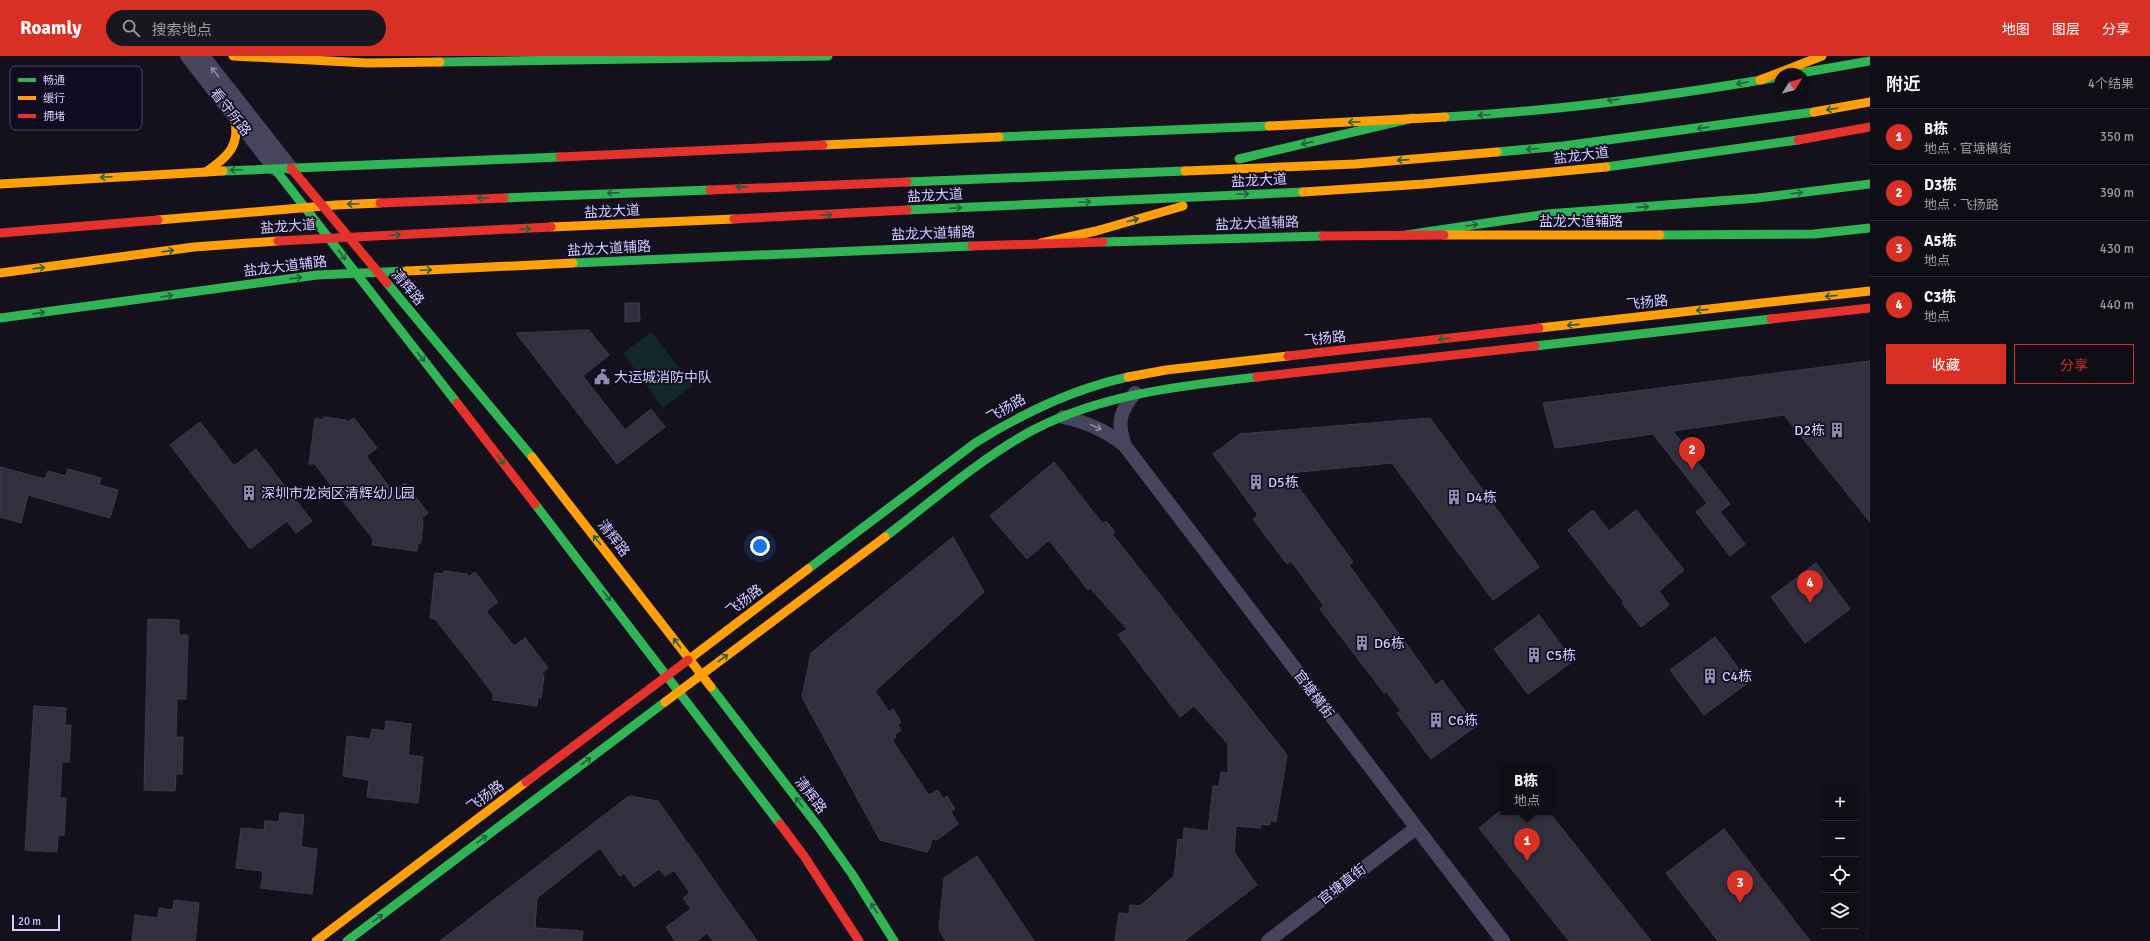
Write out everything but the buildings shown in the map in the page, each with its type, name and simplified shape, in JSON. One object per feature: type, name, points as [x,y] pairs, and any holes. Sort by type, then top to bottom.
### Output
[{"type":"main road","points":[[233,56],[367,62],[828,56]]},
{"type":"main road","points":[[1760,80],[1822,56]]},
{"type":"main road","points":[[1810,71],[1870,61]]},
{"type":"main road","points":[[0,184],[291,168],[1518,113],[1774,78]]},
{"type":"main road","name":"盐龙大道","points":[[0,233],[336,205],[781,185],[1184,172],[1362,163],[1563,146],[1799,115],[1870,102]]},
{"type":"main road","points":[[206,172],[221,162],[231,152],[237,139],[238,128],[234,116]]},
{"type":"main road","points":[[1184,172],[1413,118]]},
{"type":"main road","name":"盐龙大道","points":[[0,273],[194,248],[304,239],[1360,189],[1549,173],[1762,145],[1870,127]]},
{"type":"main road","name":"清辉路","points":[[291,168],[557,487],[820,829],[852,874],[894,941]]},
{"type":"main road","points":[[275,169],[668,675],[804,856],[859,941]]},
{"type":"main road","points":[[1406,235],[1547,214],[1758,198],[1870,184]]},
{"type":"main road","points":[[1041,243],[1096,231],[1225,195]]},
{"type":"main road","name":"盐龙大道辅路","points":[[0,318],[317,275],[356,273],[884,248],[1041,243],[1289,236],[1814,234],[1870,228]]},
{"type":"main road","name":"飞扬路","points":[[316,941],[975,443],[1026,412],[1078,390],[1109,380],[1166,370],[1870,291]]},
{"type":"main road","points":[[347,941],[980,465],[1041,426],[1063,417],[1135,393],[1168,387],[1870,308]]},
{"type":"street","name":"看守所路","points":[[187,56],[275,169]]},
{"type":"street","name":"看守所路","points":[[203,56],[291,168]]},
{"type":"street","name":"官塘横街","points":[[1125,446],[1120,432],[1121,416],[1126,403],[1135,393]]},
{"type":"street","name":"官塘横街","points":[[1063,417],[1083,421],[1098,427],[1125,446],[1503,941]]},
{"type":"street","name":"官塘直街","points":[[1268,941],[1416,828]]},
{"type":"green space","points":[[652,332],[692,386],[663,408],[623,353]]},
{"type":"traffic: fast","points":[[440,62],[828,56]]},
{"type":"traffic: fast","points":[[1810,71],[1870,61]]},
{"type":"traffic: fast","points":[[1445,117],[1529,111],[1612,102],[1774,78]]},
{"type":"traffic: fast","points":[[1497,152],[1563,146],[1814,112]]},
{"type":"traffic: fast","points":[[1239,159],[1413,118]]},
{"type":"traffic: fast","points":[[999,137],[1269,126]]},
{"type":"traffic: fast","points":[[1606,167],[1798,140]]},
{"type":"traffic: fast","points":[[223,171],[560,157]]},
{"type":"traffic: fast","points":[[275,169],[457,403]]},
{"type":"traffic: fast","points":[[907,182],[1185,171]]},
{"type":"traffic: fast","points":[[1406,235],[1547,214],[1758,198],[1870,184]]},
{"type":"traffic: fast","points":[[504,198],[710,190]]},
{"type":"traffic: fast","points":[[907,210],[1303,192]]},
{"type":"traffic: fast","points":[[1660,235],[1814,234],[1870,228]]},
{"type":"traffic: fast","points":[[1103,242],[1323,236]]},
{"type":"traffic: fast","points":[[573,263],[972,246]]},
{"type":"traffic: fast","points":[[0,318],[317,275],[407,271]]},
{"type":"traffic: fast","points":[[387,283],[532,457]]},
{"type":"traffic: fast","points":[[1535,346],[1771,319]]},
{"type":"traffic: fast","points":[[808,569],[975,443],[993,432],[1048,403],[1087,388],[1128,377]]},
{"type":"traffic: fast","points":[[885,537],[957,480],[995,453],[1033,430],[1060,418],[1087,408],[1142,393],[1257,377]]},
{"type":"traffic: fast","points":[[535,504],[780,824]]},
{"type":"traffic: fast","points":[[711,687],[820,829],[852,874],[894,941]]},
{"type":"traffic: fast","points":[[347,941],[665,702]]},
{"type":"traffic: slow","points":[[233,56],[367,63],[440,62]]},
{"type":"traffic: slow","points":[[1760,80],[1822,56]]},
{"type":"traffic: slow","points":[[1814,112],[1870,102]]},
{"type":"traffic: slow","points":[[206,172],[221,161],[231,149],[236,135],[234,116]]},
{"type":"traffic: slow","points":[[1269,126],[1445,117]]},
{"type":"traffic: slow","points":[[823,145],[999,137]]},
{"type":"traffic: slow","points":[[1185,171],[1355,164],[1497,152]]},
{"type":"traffic: slow","points":[[1303,192],[1424,184],[1606,167]]},
{"type":"traffic: slow","points":[[0,184],[223,171]]},
{"type":"traffic: slow","points":[[158,220],[336,205],[380,203]]},
{"type":"traffic: slow","points":[[1041,243],[1096,231],[1183,206]]},
{"type":"traffic: slow","points":[[551,227],[734,219]]},
{"type":"traffic: slow","points":[[1444,235],[1660,235]]},
{"type":"traffic: slow","points":[[0,273],[194,247],[278,241]]},
{"type":"traffic: slow","points":[[407,271],[573,263]]},
{"type":"traffic: slow","points":[[1539,328],[1870,291]]},
{"type":"traffic: slow","points":[[1128,377],[1166,370],[1288,356]]},
{"type":"traffic: slow","points":[[532,457],[711,687]]},
{"type":"traffic: slow","points":[[665,702],[885,537]]},
{"type":"traffic: slow","points":[[688,660],[808,569]]},
{"type":"traffic: slow","points":[[316,941],[526,782]]},
{"type":"traffic: jam","points":[[1798,140],[1870,127]]},
{"type":"traffic: jam","points":[[560,157],[823,145]]},
{"type":"traffic: jam","points":[[291,168],[387,283]]},
{"type":"traffic: jam","points":[[710,190],[907,182]]},
{"type":"traffic: jam","points":[[380,203],[504,198]]},
{"type":"traffic: jam","points":[[734,219],[907,210]]},
{"type":"traffic: jam","points":[[0,233],[158,220]]},
{"type":"traffic: jam","points":[[278,241],[551,227]]},
{"type":"traffic: jam","points":[[1323,236],[1444,235]]},
{"type":"traffic: jam","points":[[972,246],[1103,242]]},
{"type":"traffic: jam","points":[[1771,319],[1870,308]]},
{"type":"traffic: jam","points":[[1288,356],[1539,328]]},
{"type":"traffic: jam","points":[[1257,377],[1535,346]]},
{"type":"traffic: jam","points":[[457,403],[535,504]]},
{"type":"traffic: jam","points":[[526,782],[688,660]]},
{"type":"traffic: jam","points":[[780,824],[804,856],[859,941]]},
{"type":"place","name":"大运城消防中队","points":[[602,377]]},
{"type":"place","name":"D2栋","points":[[1837,430]]},
{"type":"place","name":"D3栋","points":[[1692,470]]},
{"type":"place","name":"D5栋","points":[[1256,482]]},
{"type":"place","name":"深圳市龙岗区清辉幼儿园","points":[[249,493]]},
{"type":"place","name":"D4栋","points":[[1454,497]]},
{"type":"place","name":"C3栋","points":[[1810,603]]},
{"type":"place","name":"D6栋","points":[[1362,643]]},
{"type":"place","name":"C5栋","points":[[1534,655]]},
{"type":"place","name":"C4栋","points":[[1710,676]]},
{"type":"place","name":"C6栋","points":[[1436,720]]},
{"type":"place","name":"B栋","points":[[1527,861]]},
{"type":"place","name":"A5栋","points":[[1740,903]]}]
